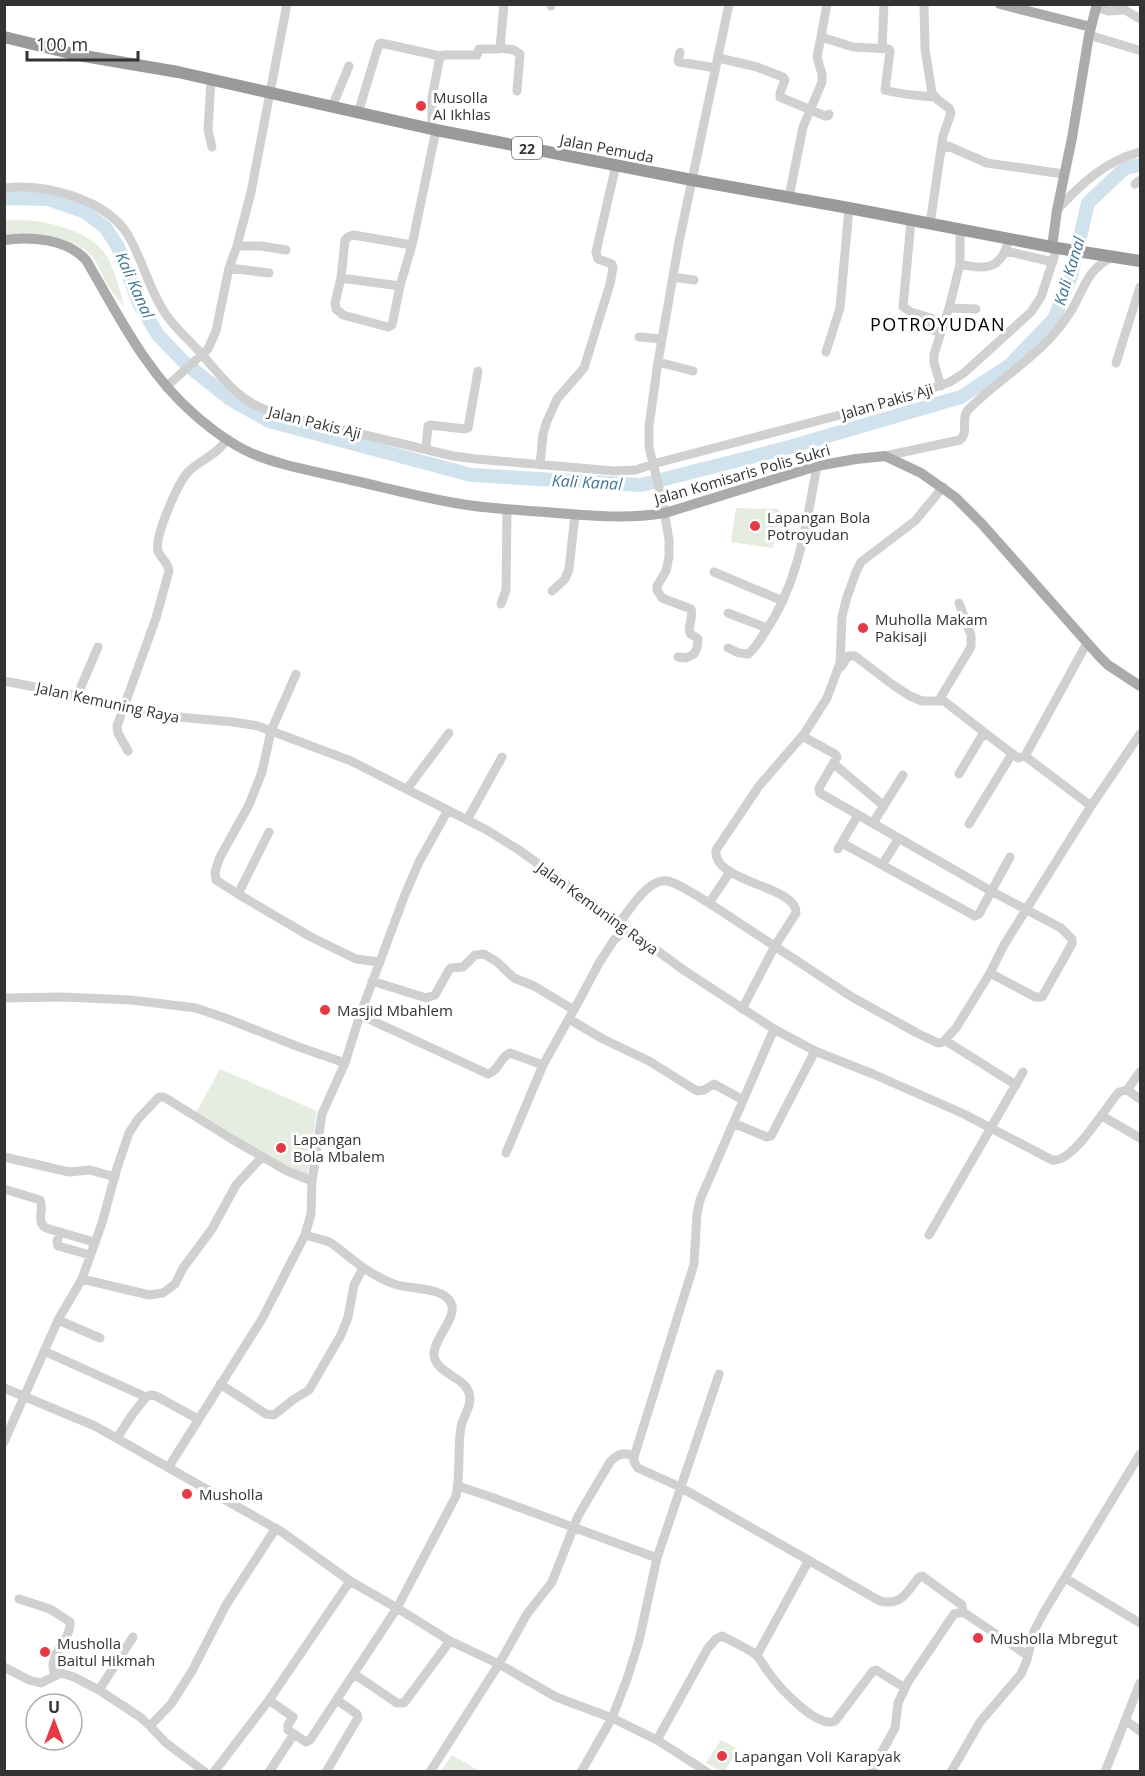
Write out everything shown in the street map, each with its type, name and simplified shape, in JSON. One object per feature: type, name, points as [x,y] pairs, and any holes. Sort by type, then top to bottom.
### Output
[{"type":"highway","name":"Jalan Pemuda","points":[[4,37],[78,55],[178,72],[434,129],[960,230],[1008,245],[1058,248]]},
{"type":"highway","name":"22","points":[[1058,248],[1140,261]]},
{"type":"main road","points":[[1000,4],[1090,31]]},
{"type":"main road","points":[[1058,248],[1057,210],[1090,31],[1097,6]]},
{"type":"main road","name":"Jalan Komisaris Polis Sukri","points":[[4,240],[26,239],[60,244],[80,253],[140,352],[197,416],[250,453],[299,468],[432,499],[507,510],[635,517],[817,466],[885,456]]},
{"type":"main road","points":[[885,456],[921,473],[943,487],[982,524],[1108,665],[1140,686]]},
{"type":"street","points":[[168,384],[208,349],[216,331],[229,268],[251,192],[287,4]]},
{"type":"street","points":[[500,48],[504,4]]},
{"type":"street","points":[[789,197],[803,127],[823,78],[817,57],[826,4]]},
{"type":"street","points":[[882,49],[884,4]]},
{"type":"street","points":[[924,4],[925,49],[934,96]]},
{"type":"street","points":[[678,657],[686,658],[694,654],[699,641],[689,631],[693,614],[691,609],[662,598],[657,590],[666,571],[669,557],[664,509],[649,447],[649,426],[673,277],[728,5]]},
{"type":"street","points":[[1097,6],[1108,11],[1125,10],[1140,19]]},
{"type":"street","points":[[1090,31],[1138,50]]},
{"type":"street","points":[[821,38],[853,47],[890,51],[885,90],[910,96],[934,96],[951,112],[943,136],[930,224]]},
{"type":"street","points":[[358,113],[377,46],[381,43],[440,56],[477,55],[478,49],[514,50],[520,54],[517,91]]},
{"type":"street","points":[[412,245],[353,235],[348,237],[345,240],[341,278],[335,303],[338,312],[388,327],[392,325],[412,245],[434,129],[432,98],[440,56]]},
{"type":"street","points":[[677,56],[680,62],[717,68]]},
{"type":"street","points":[[719,58],[757,67],[785,78],[780,97],[827,117],[829,114]]},
{"type":"street","points":[[332,107],[349,66]]},
{"type":"street","points":[[211,80],[208,130],[212,147]]},
{"type":"street","points":[[942,149],[948,146],[987,163],[1064,174]]},
{"type":"street","points":[[1057,210],[1074,192],[1103,168],[1140,152]]},
{"type":"street","points":[[540,465],[543,434],[547,421],[557,399],[584,368],[600,309],[610,284],[612,264],[598,259],[596,252],[616,165]]},
{"type":"street","name":"Jalan Pakis Aji","points":[[4,188],[22,186],[69,195],[98,208],[115,220],[122,226],[132,243],[164,313],[199,357],[229,386],[242,397],[264,409],[453,456],[626,471],[654,466],[897,400],[950,382],[964,373],[1031,312],[1041,297],[1058,248]]},
{"type":"street","points":[[826,352],[840,308],[849,208]]},
{"type":"street","points":[[910,221],[903,307],[931,318],[932,330],[941,332]]},
{"type":"street","points":[[941,386],[934,363],[934,354],[960,264],[960,230]]},
{"type":"street","points":[[960,264],[974,268],[991,266],[1001,259],[1008,245],[1053,262]]},
{"type":"street","points":[[237,246],[261,246],[286,250]]},
{"type":"street","points":[[885,456],[963,438],[964,417],[967,411],[1035,355],[1070,313],[1092,272],[1108,257]]},
{"type":"street","points":[[229,268],[269,273]]},
{"type":"street","points":[[673,277],[694,280]]},
{"type":"street","points":[[341,278],[400,286]]},
{"type":"street","points":[[1116,363],[1140,287]]},
{"type":"street","points":[[949,308],[976,309]]},
{"type":"street","points":[[639,337],[662,339]]},
{"type":"street","points":[[658,362],[693,371]]},
{"type":"street","points":[[426,448],[430,425],[468,428],[478,371]]},
{"type":"street","points":[[128,751],[117,730],[118,721],[156,618],[169,571],[158,548],[163,521],[185,476],[218,450],[228,439]]},
{"type":"street","points":[[728,648],[748,654],[777,616],[802,545],[817,466]]},
{"type":"street","points":[[838,671],[842,617],[861,562],[915,521],[943,487]]},
{"type":"street","points":[[501,604],[506,590],[507,510]]},
{"type":"street","points":[[552,591],[565,579],[569,569],[575,515]]},
{"type":"street","points":[[714,572],[783,601]]},
{"type":"street","points":[[939,700],[971,647],[971,635],[959,603]]},
{"type":"street","points":[[728,613],[767,628]]},
{"type":"street","points":[[742,1009],[775,946],[796,913],[796,909],[793,902],[730,872],[718,862],[716,850],[759,786],[815,718],[848,656],[855,656],[893,685],[916,699],[939,700],[965,716],[1020,758],[1025,756],[1087,643]]},
{"type":"street","points":[[77,696],[98,647]]},
{"type":"street","points":[[296,674],[271,731],[262,772],[249,805],[220,857],[215,872],[216,880],[311,937],[356,959],[380,962]]},
{"type":"street","name":"Jalan Kemuning Raya","points":[[4,681],[157,715],[258,726],[351,761],[467,819],[519,850],[686,971],[774,1029],[815,1051],[873,1074],[992,1128],[1042,1156],[1056,1161],[1068,1155],[1102,1116],[1116,1095],[1127,1090],[1140,1072]]},
{"type":"street","points":[[407,789],[448,733]]},
{"type":"street","points":[[506,1153],[543,1065],[604,955],[647,888],[659,881],[673,883],[709,903],[852,997],[938,1043],[946,1041],[990,973],[1004,945],[1090,806],[1140,734]]},
{"type":"street","points":[[802,736],[835,754],[837,758],[820,786],[820,793],[991,891],[1061,928],[1072,939],[1072,945],[1045,994],[1038,998],[990,973]]},
{"type":"street","points":[[959,774],[981,737],[989,736]]},
{"type":"street","points":[[969,824],[1012,754]]},
{"type":"street","points":[[1025,756],[1090,806]]},
{"type":"street","points":[[467,819],[502,757]]},
{"type":"street","points":[[834,764],[884,806]]},
{"type":"street","points":[[873,823],[903,775]]},
{"type":"street","points":[[168,1468],[262,1319],[305,1235],[311,1214],[312,1181],[321,1120],[326,1105],[345,1063],[372,981],[404,897],[419,862],[448,810]]},
{"type":"street","points":[[858,815],[840,846],[882,865],[975,916],[979,914],[1010,857]]},
{"type":"street","points":[[238,894],[269,832]]},
{"type":"street","points":[[882,865],[899,838]]},
{"type":"street","points":[[709,903],[730,872]]},
{"type":"street","points":[[372,981],[426,998],[435,995],[449,970],[463,967],[475,955],[484,954],[497,962],[514,978],[534,986],[574,1010]]},
{"type":"street","points":[[4,998],[63,997],[131,1000],[196,1008],[345,1063]]},
{"type":"street","points":[[360,1015],[488,1074],[495,1071],[510,1053],[543,1065]]},
{"type":"street","points":[[569,1019],[603,1039],[650,1060],[697,1091],[705,1090],[714,1084],[743,1100]]},
{"type":"street","points":[[774,1029],[700,1200],[694,1264],[634,1462],[638,1468],[680,1487],[880,1601],[894,1603],[922,1576],[962,1605],[963,1612]]},
{"type":"street","points":[[946,1041],[1016,1085]]},
{"type":"street","points":[[733,1123],[767,1137],[771,1136],[815,1051]]},
{"type":"street","points":[[929,1235],[1023,1072]]},
{"type":"street","points":[[1127,1090],[1140,1099]]},
{"type":"street","points":[[4,1442],[58,1320],[82,1279],[133,1125],[143,1112],[161,1096],[262,1157],[287,1171],[312,1181]]},
{"type":"street","points":[[1102,1116],[1140,1138]]},
{"type":"street","points":[[4,1157],[69,1172],[90,1170],[115,1177]]},
{"type":"street","points":[[82,1279],[149,1295],[168,1290],[175,1284],[183,1268],[212,1230],[236,1185],[262,1157]]},
{"type":"street","points":[[4,1189],[40,1200],[42,1207],[40,1224],[46,1228],[94,1242]]},
{"type":"street","points":[[60,1233],[58,1246],[90,1256]]},
{"type":"street","points":[[269,1700],[293,1717],[288,1727],[294,1734],[306,1742],[310,1740],[397,1608],[456,1496],[461,1428],[470,1394],[466,1386],[436,1362],[434,1356],[437,1341],[452,1314],[452,1304],[444,1295],[397,1285],[363,1268],[331,1243],[305,1235]]},
{"type":"street","points":[[220,1384],[274,1415],[309,1390],[341,1335],[348,1317],[354,1285],[363,1268]]},
{"type":"street","points":[[58,1320],[100,1338]]},
{"type":"street","points":[[44,1351],[146,1397]]},
{"type":"street","points":[[581,1772],[612,1718],[639,1641],[657,1558],[719,1374]]},
{"type":"street","points":[[4,1388],[95,1425],[276,1528],[350,1581],[450,1641],[499,1664],[556,1697],[612,1718],[657,1740],[707,1772]]},
{"type":"street","points":[[117,1438],[146,1397],[151,1395],[198,1419]]},
{"type":"street","points":[[430,1772],[499,1664],[527,1614],[552,1582],[573,1526],[613,1458],[626,1453],[634,1457]]},
{"type":"street","points":[[951,1772],[980,1722],[1021,1674],[1034,1631],[1140,1454]]},
{"type":"street","points":[[458,1486],[657,1558]]},
{"type":"street","points":[[150,1726],[171,1704],[192,1671],[226,1605],[276,1528]]},
{"type":"street","points":[[757,1655],[809,1560]]},
{"type":"street","points":[[1065,1578],[1140,1623]]},
{"type":"street","points":[[214,1772],[269,1700],[350,1581]]},
{"type":"street","points":[[19,1599],[50,1609],[70,1622],[70,1630],[52,1666],[56,1676]]},
{"type":"street","points":[[871,1772],[895,1728],[898,1702],[905,1688],[954,1614],[963,1612],[1027,1655]]},
{"type":"street","points":[[657,1740],[708,1648],[722,1636],[757,1655],[789,1695],[807,1712],[823,1722],[835,1721],[873,1671],[876,1670],[905,1688]]},
{"type":"street","points":[[99,1690],[133,1637]]},
{"type":"street","points":[[354,1674],[397,1703],[404,1703],[450,1641]]},
{"type":"street","points":[[4,1667],[29,1680],[41,1683],[61,1673],[99,1690],[150,1726],[166,1743],[205,1772]]},
{"type":"street","points":[[1105,1772],[1140,1683]]},
{"type":"street","points":[[326,1772],[358,1718],[357,1714],[337,1700]]},
{"type":"street","points":[[1125,1720],[1140,1731]]},
{"type":"street","points":[[269,1772],[294,1734]]},
{"type":"street","points":[[683,1772],[690,1761]]},
{"type":"shaded area","points":[[5,220],[30,220],[57,225],[94,242],[110,263],[124,307],[107,284],[95,260],[87,252],[66,240],[53,237],[28,234],[5,235]]},
{"type":"shaded area","name":"Lapangan Bola Potroyudan","points":[[736,508],[779,509],[773,548],[731,542]]},
{"type":"shaded area","name":"Lapangan Bola Mbalem","points":[[220,1069],[317,1111],[307,1179],[194,1116]]},
{"type":"shaded area","name":"Lapangan Voli Karapyak","points":[[721,1740],[738,1749],[725,1771],[706,1763]]},
{"type":"shaded area","points":[[452,1755],[479,1771],[441,1771]]},
{"type":"waterway","name":"Kali Kanal","points":[[4,199],[48,199],[85,212],[105,227],[118,247],[139,303],[158,335],[185,363],[230,399],[269,421],[471,475],[641,485],[786,448],[961,397],[1010,365],[1054,319],[1071,276],[1088,203],[1125,168],[1140,165]]},
{"type":"place","name":"Musolla Al Ikhlas","points":[[421,106]]},
{"type":"place","name":"Lapangan Bola Potroyudan","points":[[755,526]]},
{"type":"place","name":"Muholla Makam Pakisaji","points":[[863,628]]},
{"type":"place","name":"Masjid Mbahlem","points":[[325,1010]]},
{"type":"place","name":"Lapangan Bola Mbalem","points":[[281,1148]]},
{"type":"place","name":"Musholla","points":[[187,1494]]},
{"type":"place","name":"Musholla Mbregut","points":[[978,1638]]},
{"type":"place","name":"Musholla Baitul Hikmah","points":[[45,1652]]},
{"type":"place","name":"Lapangan Voli Karapyak","points":[[722,1756]]},
{"type":"district","name":"POTROYUDAN","points":[[938,324]]}]
